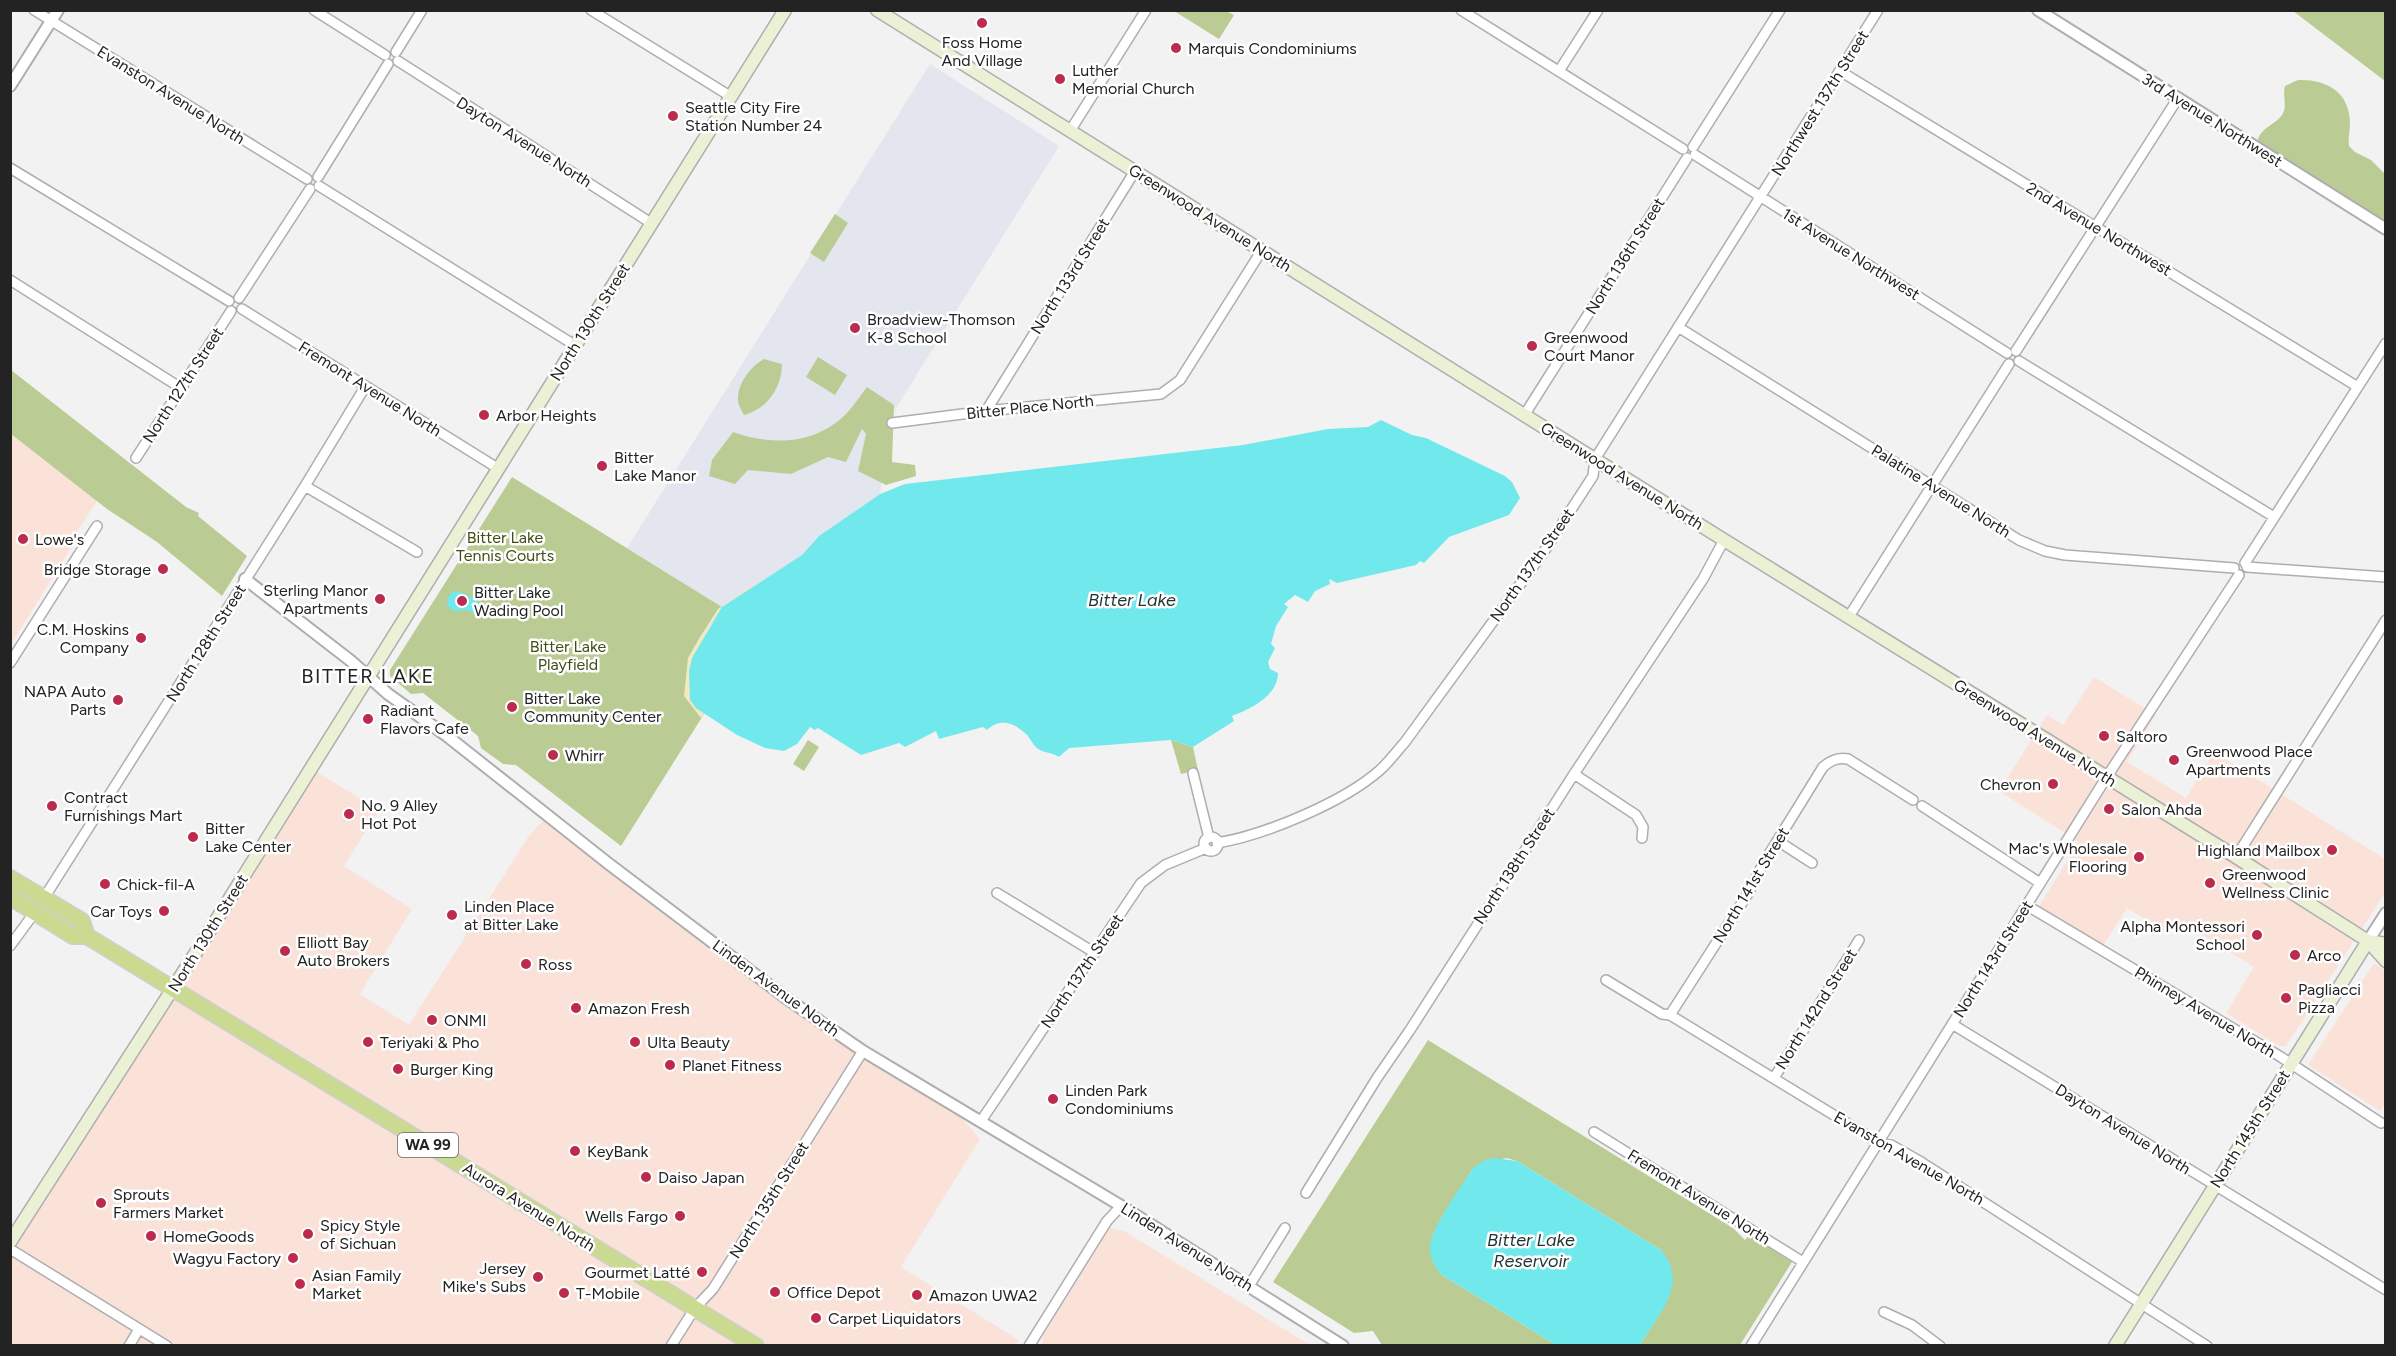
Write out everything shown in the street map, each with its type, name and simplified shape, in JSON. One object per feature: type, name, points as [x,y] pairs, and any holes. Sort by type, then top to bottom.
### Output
[{"type":"highway","name":"Aurora Avenue North","points":[[10,878],[82,921],[87,936]]},
{"type":"highway","name":"Aurora Avenue North","points":[[10,897],[73,936],[87,936],[756,1346]]},
{"type":"main road","name":"North 130th Street","points":[[10,1242],[173,989],[785,10]]},
{"type":"main road","name":"Greenwood Avenue North","points":[[877,10],[1848,618],[2236,857],[2367,941],[2385,961]]},
{"type":"main road","name":"Greenwood Avenue North","points":[[2367,941],[2385,944]]},
{"type":"main road","name":"North 145th Street","points":[[2115,1346],[2367,941]]},
{"type":"street","name":"Evanston Avenue North","points":[[34,10],[576,346]]},
{"type":"street","points":[[10,86],[58,10]]},
{"type":"street","name":"Dayton Avenue North","points":[[315,10],[651,222]]},
{"type":"street","points":[[239,298],[422,10]]},
{"type":"street","points":[[591,10],[730,96]]},
{"type":"street","points":[[1070,131],[1146,10]]},
{"type":"street","name":"1st Avenue Northwest","points":[[1461,10],[1761,196],[2013,357],[2274,517]]},
{"type":"street","points":[[1559,71],[1598,10]]},
{"type":"street","name":"North 136th Street","points":[[1525,414],[1780,10]]},
{"type":"street","name":"Northwest 137th Street","points":[[1761,196],[1878,10]]},
{"type":"street","name":"3rd Avenue Northwest","points":[[2038,10],[2385,229]]},
{"type":"street","name":"2nd Avenue Northwest","points":[[1840,71],[2358,387]]},
{"type":"street","points":[[1848,618],[2178,98]]},
{"type":"street","points":[[10,168],[228,301]]},
{"type":"street","name":"North 133rd Street","points":[[986,411],[1135,171]]},
{"type":"street","name":"North 137th Street","points":[[981,1121],[1136,890],[1151,874],[1181,857],[1206,848],[1205,842],[1243,839],[1289,821],[1356,786],[1380,770],[1426,714],[1543,553],[1593,476],[1595,459],[1761,196]]},
{"type":"street","name":"Bitter Place North","points":[[892,423],[986,411],[1155,396],[1168,391],[1180,380],[1262,250]]},
{"type":"street","points":[[10,280],[181,388]]},
{"type":"street","points":[[228,301],[235,297],[239,298]]},
{"type":"street","points":[[228,301],[228,308],[236,313],[242,309],[243,303],[239,298]]},
{"type":"street","name":"Fremont Avenue North","points":[[242,309],[499,469]]},
{"type":"street","name":"North 127th Street","points":[[136,458],[231,311]]},
{"type":"street","name":"Palatine Avenue North","points":[[1678,327],[2019,540],[2045,551],[2065,555],[2236,571]]},
{"type":"street","points":[[2246,565],[2385,343]]},
{"type":"street","name":"North 128th Street","points":[[44,898],[305,486],[365,387]]},
{"type":"street","points":[[305,486],[417,552]]},
{"type":"street","points":[[10,663],[97,526]]},
{"type":"street","name":"North 138th Street","points":[[1306,1193],[1363,1100],[1703,579],[1724,540]]},
{"type":"street","points":[[2236,571],[2238,562],[2246,565],[2385,577]]},
{"type":"street","name":"North 143rd Street","points":[[1751,1346],[2236,571]]},
{"type":"street","name":"Linden Avenue North","points":[[245,579],[397,701],[447,736],[609,864],[786,998],[863,1051],[1121,1206],[1343,1346]]},
{"type":"street","points":[[2236,857],[2385,620]]},
{"type":"street","name":"North 141st Street","points":[[1670,1015],[1749,892],[1823,767],[1836,758],[1848,759],[2040,883]]},
{"type":"street","points":[[1193,773],[1213,841]]},
{"type":"street","points":[[1574,774],[1636,814],[1643,827],[1642,838]]},
{"type":"street","points":[[1778,841],[1812,863]]},
{"type":"street","points":[[997,893],[1095,953]]},
{"type":"street","name":"Phinney Avenue North","points":[[2026,905],[2291,1064],[2381,1123]]},
{"type":"street","points":[[10,946],[35,912]]},
{"type":"street","name":"North 145th Street","points":[[2367,941],[2385,913]]},
{"type":"street","name":"North 142nd Street","points":[[1774,1078],[1859,940]]},
{"type":"street","name":"Evanston Avenue North","points":[[1606,980],[1662,1014],[1670,1015],[1878,1142],[1891,1145],[1921,1162],[2207,1346]]},
{"type":"street","name":"Dayton Avenue North","points":[[1952,1024],[2385,1290]]},
{"type":"street","name":"North 135th Street","points":[[671,1346],[695,1308],[713,1289],[863,1051]]},
{"type":"street","name":"Fremont Avenue North","points":[[1594,1132],[1803,1262]]},
{"type":"street","points":[[1029,1346],[1107,1221],[1121,1206]]},
{"type":"street","points":[[1250,1286],[1285,1228]]},
{"type":"street","points":[[10,1249],[167,1346]]},
{"type":"street","points":[[1884,1312],[1912,1325],[1940,1346]]},
{"type":"street","points":[[129,1346],[139,1329]]},
{"type":"shaded area","name":"Broadview-Thomson K-8 School","points":[[930,64],[1059,146],[893,413],[880,494],[819,536],[802,555],[722,607],[627,548]]},
{"type":"shaded area","points":[[11,434],[97,501],[74,536],[71,548],[11,644]]},
{"type":"shaded area","points":[[2094,677],[2156,715],[2127,762],[2186,798],[2214,752],[2385,859],[2385,893],[2286,1046],[2279,1046],[2226,1013],[2254,967],[2175,918],[2166,932],[2127,908],[2103,946],[2039,906],[2079,842],[1999,791],[2047,715],[2063,725]]},
{"type":"shaded area","points":[[312,769],[379,810],[344,866],[412,909],[360,994],[409,1025],[528,837],[549,814],[786,998],[945,1099],[980,1139],[901,1267],[1019,1340],[1016,1346],[11,1345],[10,1242]]},
{"type":"shaded area","points":[[2374,963],[2386,971],[2386,1102],[2380,1111],[2308,1065]]},
{"type":"shaded area","points":[[1110,1228],[1124,1231],[1310,1345],[1042,1345],[1043,1335]]},
{"type":"green space","points":[[1174,11],[1226,11],[1234,15],[1219,39]]},
{"type":"green space","points":[[2293,11],[2385,11],[2385,81]]},
{"type":"green space","points":[[2298,80],[2309,80],[2327,85],[2341,95],[2346,103],[2350,122],[2349,146],[2355,152],[2371,160],[2385,174],[2385,223],[2259,142],[2258,139],[2262,132],[2284,112],[2285,86]]},
{"type":"green space","points":[[835,214],[848,223],[824,262],[810,253]]},
{"type":"green space","points":[[818,357],[847,375],[835,395],[806,377]]},
{"type":"green space","points":[[764,359],[782,364],[779,381],[766,403],[744,415],[738,402],[742,382],[754,366]]},
{"type":"green space","points":[[11,370],[186,507],[199,513],[198,516],[247,556],[222,596],[157,542],[107,509],[11,434]]},
{"type":"green space","points":[[867,387],[894,405],[892,462],[915,465],[916,476],[886,485],[858,471],[866,434],[862,429],[846,462],[828,457],[791,474],[748,470],[735,484],[709,476],[712,460],[733,432],[748,437],[778,441],[808,437],[835,424],[847,413]]},
{"type":"green space","name":"Bitter Lake Playfield","points":[[512,477],[722,607],[706,632],[696,708],[704,714],[621,846],[516,765],[503,764],[481,748],[478,736],[423,693],[411,694],[390,676],[390,670]]},
{"type":"green space","points":[[808,740],[819,747],[804,771],[793,764]]},
{"type":"green space","points":[[1171,740],[1193,747],[1198,770],[1181,774]]},
{"type":"green space","points":[[1428,1040],[1733,1228],[1745,1240],[1749,1235],[1792,1262],[1740,1345],[1640,1345],[1669,1297],[1661,1250],[1517,1161],[1506,1158],[1473,1168],[1433,1234],[1442,1275],[1556,1345],[1382,1345],[1373,1331],[1354,1333],[1273,1282]]},
{"type":"sand","points":[[754,584],[755,586],[722,607],[707,630],[696,708],[704,714],[701,718],[684,696],[688,658],[718,609]]},
{"type":"water","name":"Bitter Lake","points":[[1381,420],[1412,435],[1426,438],[1505,476],[1512,482],[1520,498],[1509,515],[1449,537],[1424,563],[1420,561],[1416,565],[1337,583],[1329,579],[1330,584],[1315,591],[1308,602],[1295,595],[1284,604],[1288,607],[1276,626],[1271,644],[1275,648],[1268,662],[1270,669],[1278,673],[1273,688],[1262,701],[1232,716],[1234,721],[1193,747],[1171,740],[1069,748],[1059,757],[1039,750],[1016,726],[1001,723],[987,730],[983,727],[939,739],[936,731],[905,747],[899,743],[861,755],[818,728],[815,730],[810,727],[797,744],[784,751],[765,748],[737,735],[696,708],[690,700],[689,671],[692,658],[722,607],[802,555],[819,536],[880,494],[905,484],[1243,445],[1328,429],[1368,427]]},
{"type":"water","name":"Bitter Lake Wading Pool","points":[[455,591],[470,596],[482,607],[475,614],[466,610],[452,610],[449,608],[448,600]]},
{"type":"water","name":"Bitter Lake Reservoir","points":[[1494,1158],[1517,1161],[1661,1250],[1669,1263],[1672,1287],[1662,1311],[1640,1345],[1556,1345],[1439,1272],[1430,1254],[1436,1228],[1473,1168],[1483,1161]]},
{"type":"place","name":"Foss Home And Village","points":[[982,23]]},
{"type":"place","name":"Marquis Condominiums","points":[[1176,48]]},
{"type":"place","name":"Luther Memorial Church","points":[[1060,79]]},
{"type":"place","name":"Seattle City Fire Station Number 24","points":[[673,116]]},
{"type":"place","name":"Broadview-Thomson K-8 School","points":[[855,328]]},
{"type":"place","name":"Greenwood Court Manor","points":[[1532,346]]},
{"type":"place","name":"Arbor Heights","points":[[484,415]]},
{"type":"place","name":"Bitter Lake Manor","points":[[602,466]]},
{"type":"place","name":"Lowe's","points":[[23,539]]},
{"type":"place","name":"Bridge Storage","points":[[163,569]]},
{"type":"place","name":"Sterling Manor Apartments","points":[[380,599]]},
{"type":"place","name":"Bitter Lake Wading Pool","points":[[462,601]]},
{"type":"place","name":"C.M. Hoskins Company","points":[[141,638]]},
{"type":"place","name":"NAPA Auto Parts","points":[[118,700]]},
{"type":"place","name":"Bitter Lake Community Center","points":[[512,707]]},
{"type":"place","name":"Radiant Flavors Cafe","points":[[368,719]]},
{"type":"place","name":"Saltoro","points":[[2104,736]]},
{"type":"place","name":"Whirr","points":[[553,755]]},
{"type":"place","name":"Greenwood Place Apartments","points":[[2174,760]]},
{"type":"place","name":"Chevron","points":[[2053,784]]},
{"type":"place","name":"Contract Furnishings Mart","points":[[52,806]]},
{"type":"place","name":"Salon Ahda","points":[[2109,809]]},
{"type":"place","name":"No. 9 Alley Hot Pot","points":[[349,814]]},
{"type":"place","name":"Bitter Lake Center","points":[[193,837]]},
{"type":"place","name":"Highland Mailbox","points":[[2332,850]]},
{"type":"place","name":"Mac's Wholesale Flooring","points":[[2139,857]]},
{"type":"place","name":"Greenwood Wellness Clinic","points":[[2210,883]]},
{"type":"place","name":"Chick-fil-A","points":[[105,884]]},
{"type":"place","name":"Car Toys","points":[[164,911]]},
{"type":"place","name":"Linden Place at Bitter Lake","points":[[452,915]]},
{"type":"place","name":"Alpha Montessori School","points":[[2257,935]]},
{"type":"place","name":"Elliott Bay Auto Brokers","points":[[285,951]]},
{"type":"place","name":"Arco","points":[[2295,955]]},
{"type":"place","name":"Ross","points":[[526,964]]},
{"type":"place","name":"Pagliacci Pizza","points":[[2286,998]]},
{"type":"place","name":"Amazon Fresh","points":[[576,1008]]},
{"type":"place","name":"ONMI","points":[[432,1020]]},
{"type":"place","name":"Teriyaki & Pho","points":[[368,1042]]},
{"type":"place","name":"Ulta Beauty","points":[[635,1042]]},
{"type":"place","name":"Planet Fitness","points":[[670,1065]]},
{"type":"place","name":"Burger King","points":[[398,1069]]},
{"type":"place","name":"Linden Park Condominiums","points":[[1053,1099]]},
{"type":"place","name":"KeyBank","points":[[575,1151]]},
{"type":"place","name":"Daiso Japan","points":[[646,1177]]},
{"type":"place","name":"Sprouts Farmers Market","points":[[101,1203]]},
{"type":"place","name":"Wells Fargo","points":[[680,1216]]},
{"type":"place","name":"Spicy Style of Sichuan","points":[[308,1234]]},
{"type":"place","name":"HomeGoods","points":[[151,1236]]},
{"type":"place","name":"Wagyu Factory","points":[[293,1258]]},
{"type":"place","name":"Gourmet Latté","points":[[702,1272]]},
{"type":"place","name":"Jersey Mike's Subs","points":[[538,1277]]},
{"type":"place","name":"Asian Family Market","points":[[300,1284]]},
{"type":"place","name":"Office Depot","points":[[775,1292]]},
{"type":"place","name":"T-Mobile","points":[[564,1293]]},
{"type":"place","name":"Amazon UWA2","points":[[917,1295]]},
{"type":"place","name":"Carpet Liquidators","points":[[816,1318]]},
{"type":"district","name":"BITTER LAKE","points":[[368,676]]},
{"type":"park label","name":"Bitter Lake Tennis Courts","points":[[505,546]]}]
